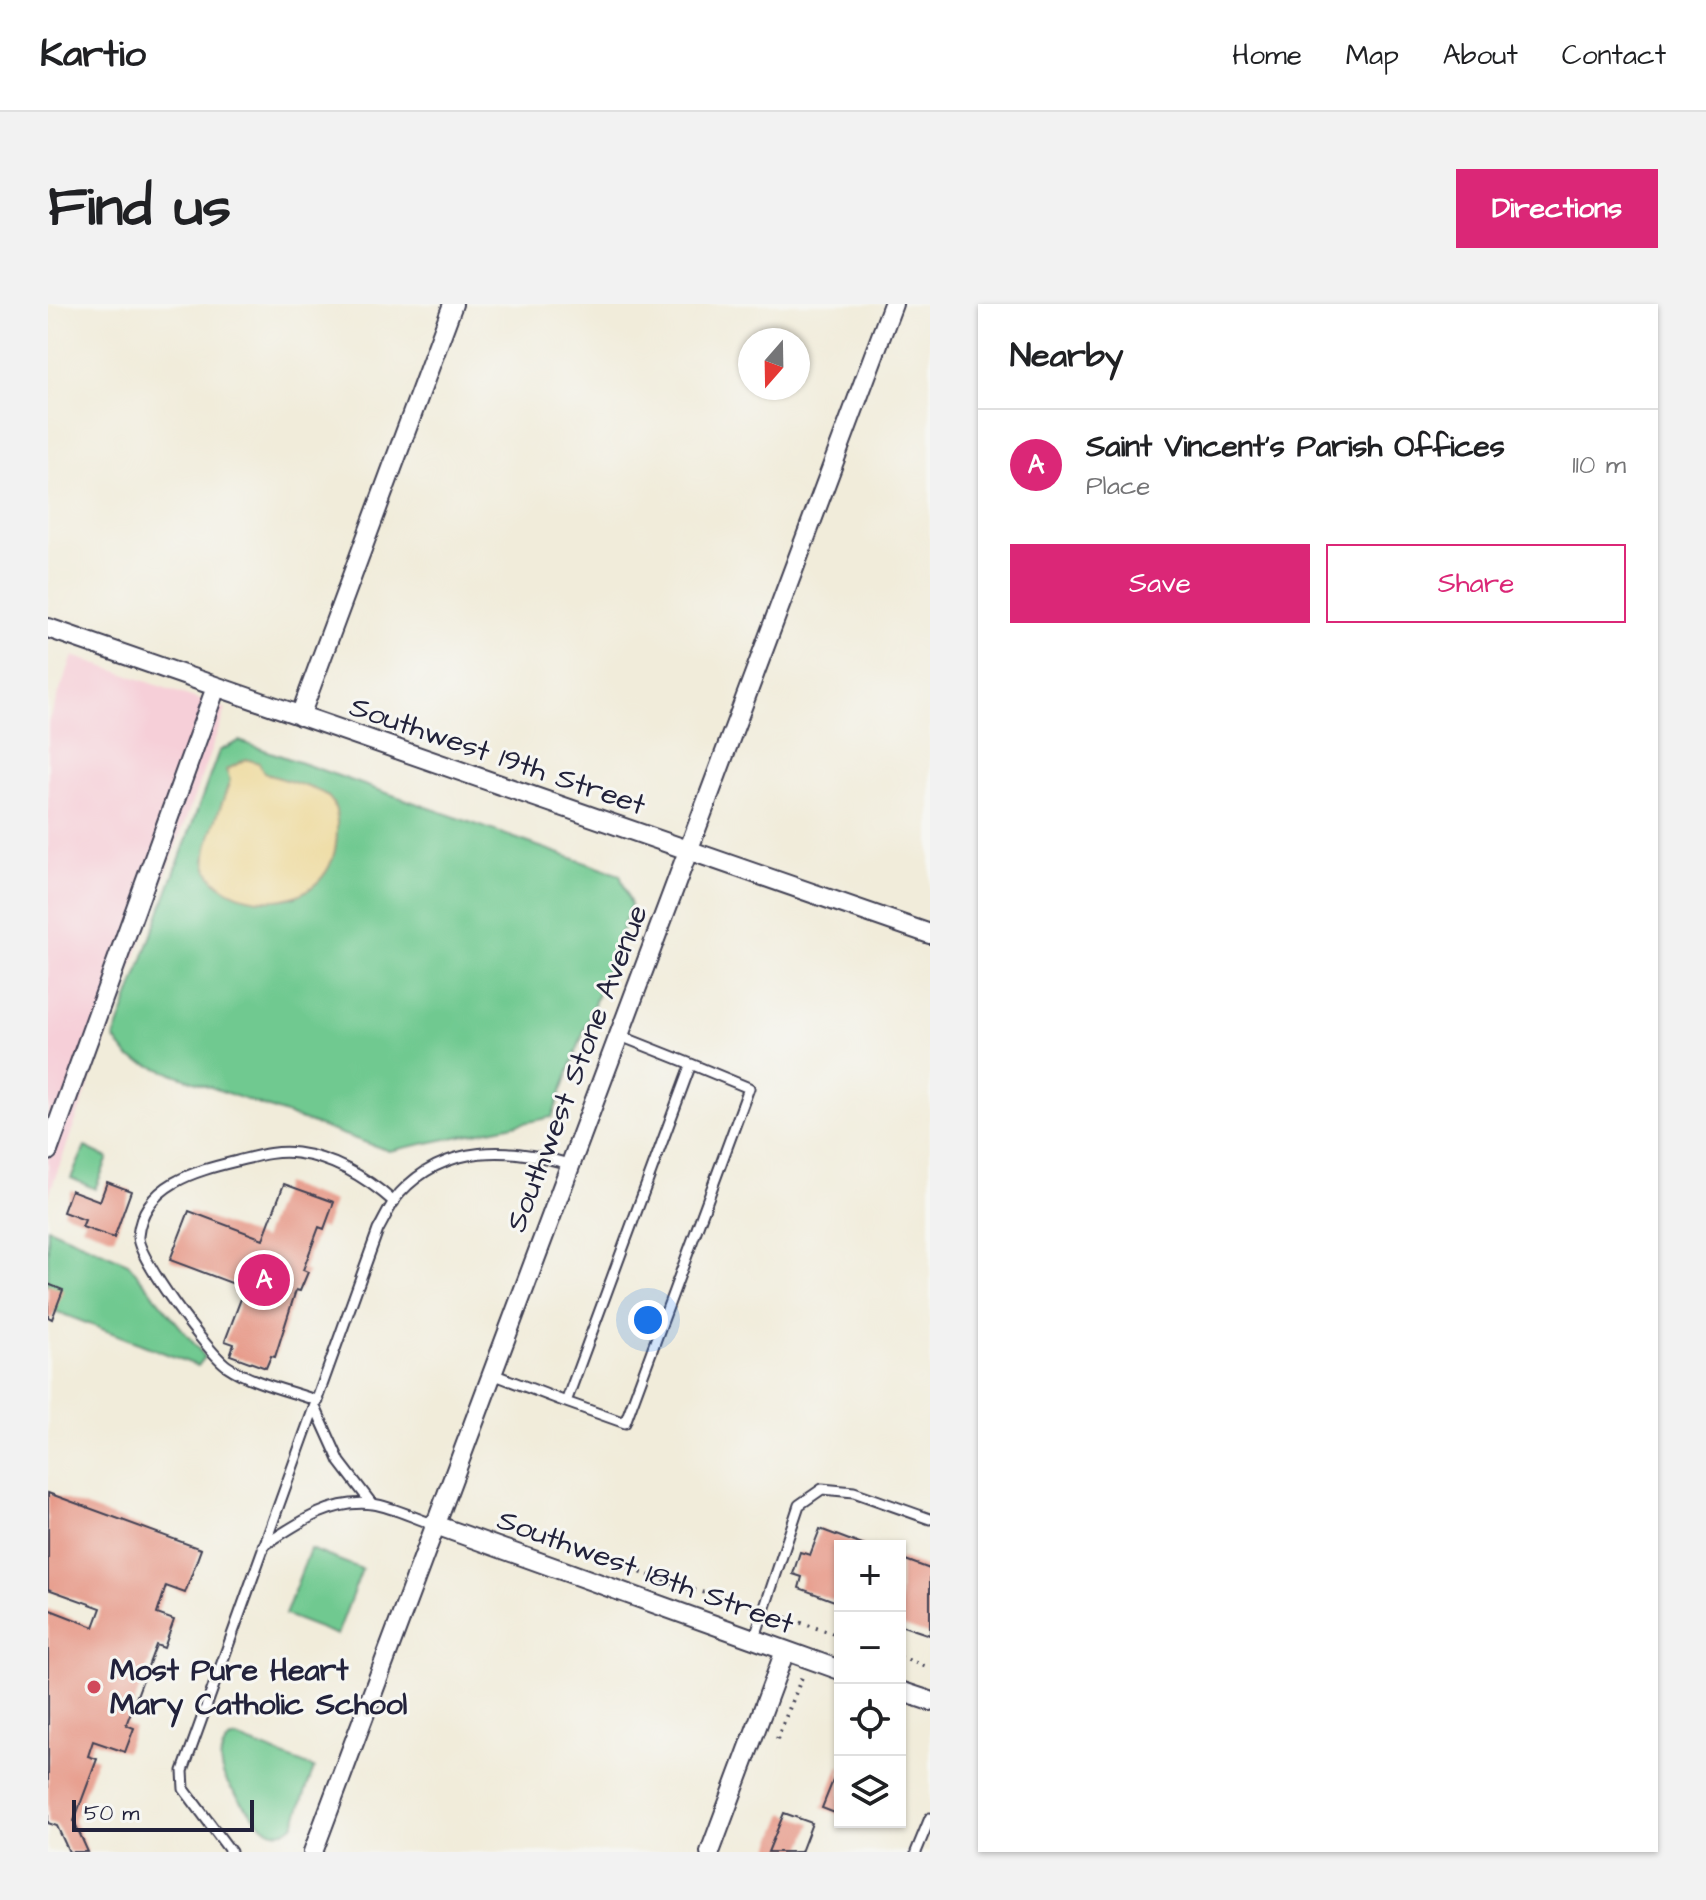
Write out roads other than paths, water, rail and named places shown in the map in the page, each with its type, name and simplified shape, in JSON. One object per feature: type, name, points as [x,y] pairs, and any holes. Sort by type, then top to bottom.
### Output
[{"type":"street","points":[[300,716],[453,304]]},
{"type":"street","name":"Southwest Stone Avenue","points":[[313,1852],[433,1524],[689,852],[893,304]]},
{"type":"street","name":"Southwest 19th Street","points":[[48,628],[930,934]]},
{"type":"street","points":[[48,1151],[216,687]]},
{"type":"street","name":"Southwest 18th Street","points":[[433,1524],[834,1668]]},
{"type":"street","points":[[710,1852],[785,1651]]},
{"type":"street","points":[[906,1693],[930,1701]]},
{"type":"lane","points":[[490,1373],[625,1423],[749,1088],[618,1035]]},
{"type":"lane","points":[[566,1402],[691,1064]]},
{"type":"lane","points":[[372,1504],[340,1462],[317,1405],[223,1363],[148,1267],[138,1236],[152,1201],[167,1185],[194,1171],[277,1151],[300,1153],[344,1168],[372,1182],[394,1202]]},
{"type":"lane","points":[[231,1852],[184,1789],[183,1771],[378,1230],[394,1202],[410,1184],[433,1169],[478,1153],[522,1151],[569,1164]]},
{"type":"lane","points":[[754,1640],[799,1505],[822,1489],[854,1492],[930,1519]]},
{"type":"lane","points":[[263,1546],[315,1515],[334,1508],[372,1504],[433,1524]]},
{"type":"lane","points":[[916,1852],[930,1818]]},
{"type":"place","name":"Saint Vincent's Parish Offices","points":[[264,1280]]},
{"type":"place","name":"Most Pure Heart Mary Catholic School","points":[[94,1687]]}]
